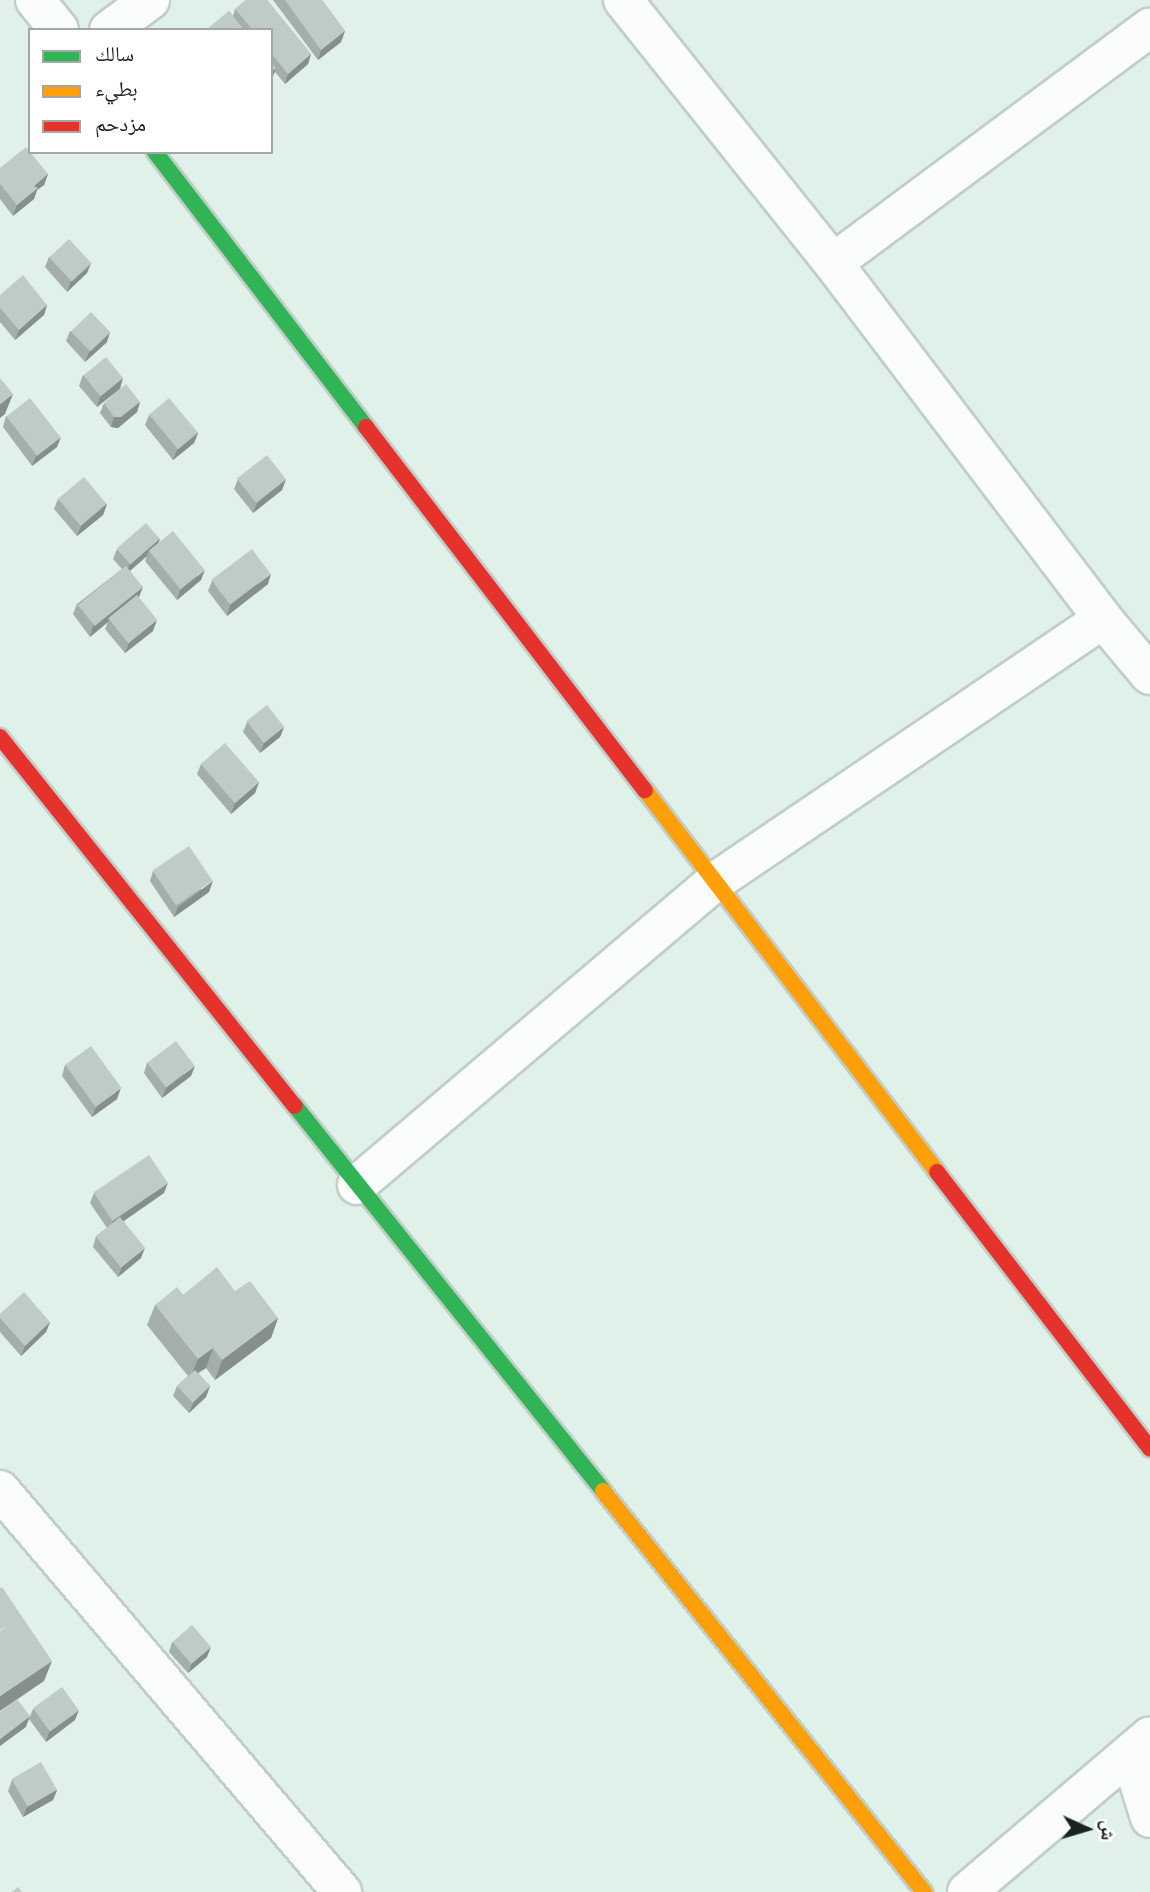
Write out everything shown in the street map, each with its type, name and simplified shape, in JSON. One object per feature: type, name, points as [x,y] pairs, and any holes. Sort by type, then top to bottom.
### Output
[{"type":"street","points":[[35,0],[57,28]]},
{"type":"street","points":[[111,28],[150,0]]},
{"type":"street","points":[[624,0],[833,263],[1103,618],[1150,675]]},
{"type":"street","points":[[833,263],[1150,28]]},
{"type":"street","points":[[157,154],[1150,1448]]},
{"type":"street","points":[[357,1185],[716,881],[1103,618]]},
{"type":"street","points":[[0,737],[924,1892]]},
{"type":"street","points":[[0,1490],[342,1892]]},
{"type":"street","points":[[1140,1745],[1150,1818]]},
{"type":"street","points":[[967,1892],[1140,1745]]},
{"type":"building","points":[[246,0],[267,0],[311,54],[288,74],[273,55],[273,28],[251,28],[235,9]]},
{"type":"building","points":[[285,0],[322,0],[345,31],[321,50]]},
{"type":"building","points":[[229,11],[242,28],[208,28]]},
{"type":"building","points":[[26,147],[28,154],[32,154],[48,174],[34,186],[38,188],[17,205],[0,184],[0,168]]},
{"type":"building","points":[[69,239],[92,263],[72,282],[49,257]]},
{"type":"building","points":[[23,275],[47,305],[19,330],[0,308],[0,295]]},
{"type":"building","points":[[91,312],[110,332],[90,352],[71,331]]},
{"type":"building","points":[[106,357],[123,378],[100,396],[83,375]]},
{"type":"building","points":[[0,378],[13,394],[0,404]]},
{"type":"building","points":[[126,384],[140,402],[121,417],[114,417],[104,403]]},
{"type":"building","points":[[30,398],[61,437],[37,456],[6,416]]},
{"type":"building","points":[[169,398],[198,432],[178,449],[149,415]]},
{"type":"building","points":[[267,455],[286,479],[256,503],[237,478]]},
{"type":"building","points":[[84,477],[106,504],[80,526],[58,499]]},
{"type":"building","points":[[146,523],[160,539],[130,564],[117,549]]},
{"type":"building","points":[[173,531],[204,570],[180,589],[149,551]]},
{"type":"building","points":[[252,549],[271,574],[230,604],[211,580]]},
{"type":"building","points":[[126,566],[143,587],[95,626],[78,605]]},
{"type":"building","points":[[137,595],[157,620],[128,643],[108,618]]},
{"type":"building","points":[[267,705],[284,727],[264,743],[247,721]]},
{"type":"building","points":[[225,743],[259,782],[235,803],[201,764]]},
{"type":"building","points":[[189,846],[212,881],[176,905],[153,871]]},
{"type":"building","points":[[176,1041],[195,1066],[166,1087],[147,1063]]},
{"type":"building","points":[[91,1046],[122,1088],[96,1107],[65,1065]]},
{"type":"building","points":[[149,1155],[168,1183],[112,1221],[93,1192]]},
{"type":"building","points":[[120,1217],[145,1248],[121,1268],[96,1237]]},
{"type":"building","points":[[217,1267],[235,1291],[250,1281],[278,1318],[222,1360],[213,1348],[198,1359],[155,1305],[177,1287],[183,1295]]},
{"type":"building","points":[[24,1292],[50,1322],[25,1346],[0,1318],[0,1314]]},
{"type":"building","points":[[195,1370],[210,1386],[192,1402],[177,1386]]},
{"type":"building","points":[[2,1587],[52,1661],[0,1696],[0,1631],[9,1625],[0,1630]]},
{"type":"building","points":[[192,1625],[211,1647],[191,1664],[172,1642]]},
{"type":"building","points":[[62,1687],[79,1710],[50,1732],[33,1708]]},
{"type":"building","points":[[17,1699],[30,1716],[0,1739],[0,1712]]},
{"type":"building","points":[[41,1762],[57,1790],[28,1807],[12,1779]]},
{"type":"traffic: fast","points":[[157,154],[366,427]]},
{"type":"traffic: fast","points":[[295,1106],[603,1491]]},
{"type":"traffic: slow","points":[[645,790],[937,1172]]},
{"type":"traffic: slow","points":[[603,1491],[924,1892]]},
{"type":"traffic: jam","points":[[366,427],[645,790]]},
{"type":"traffic: jam","points":[[0,737],[295,1106]]},
{"type":"traffic: jam","points":[[937,1172],[1150,1449]]}]
